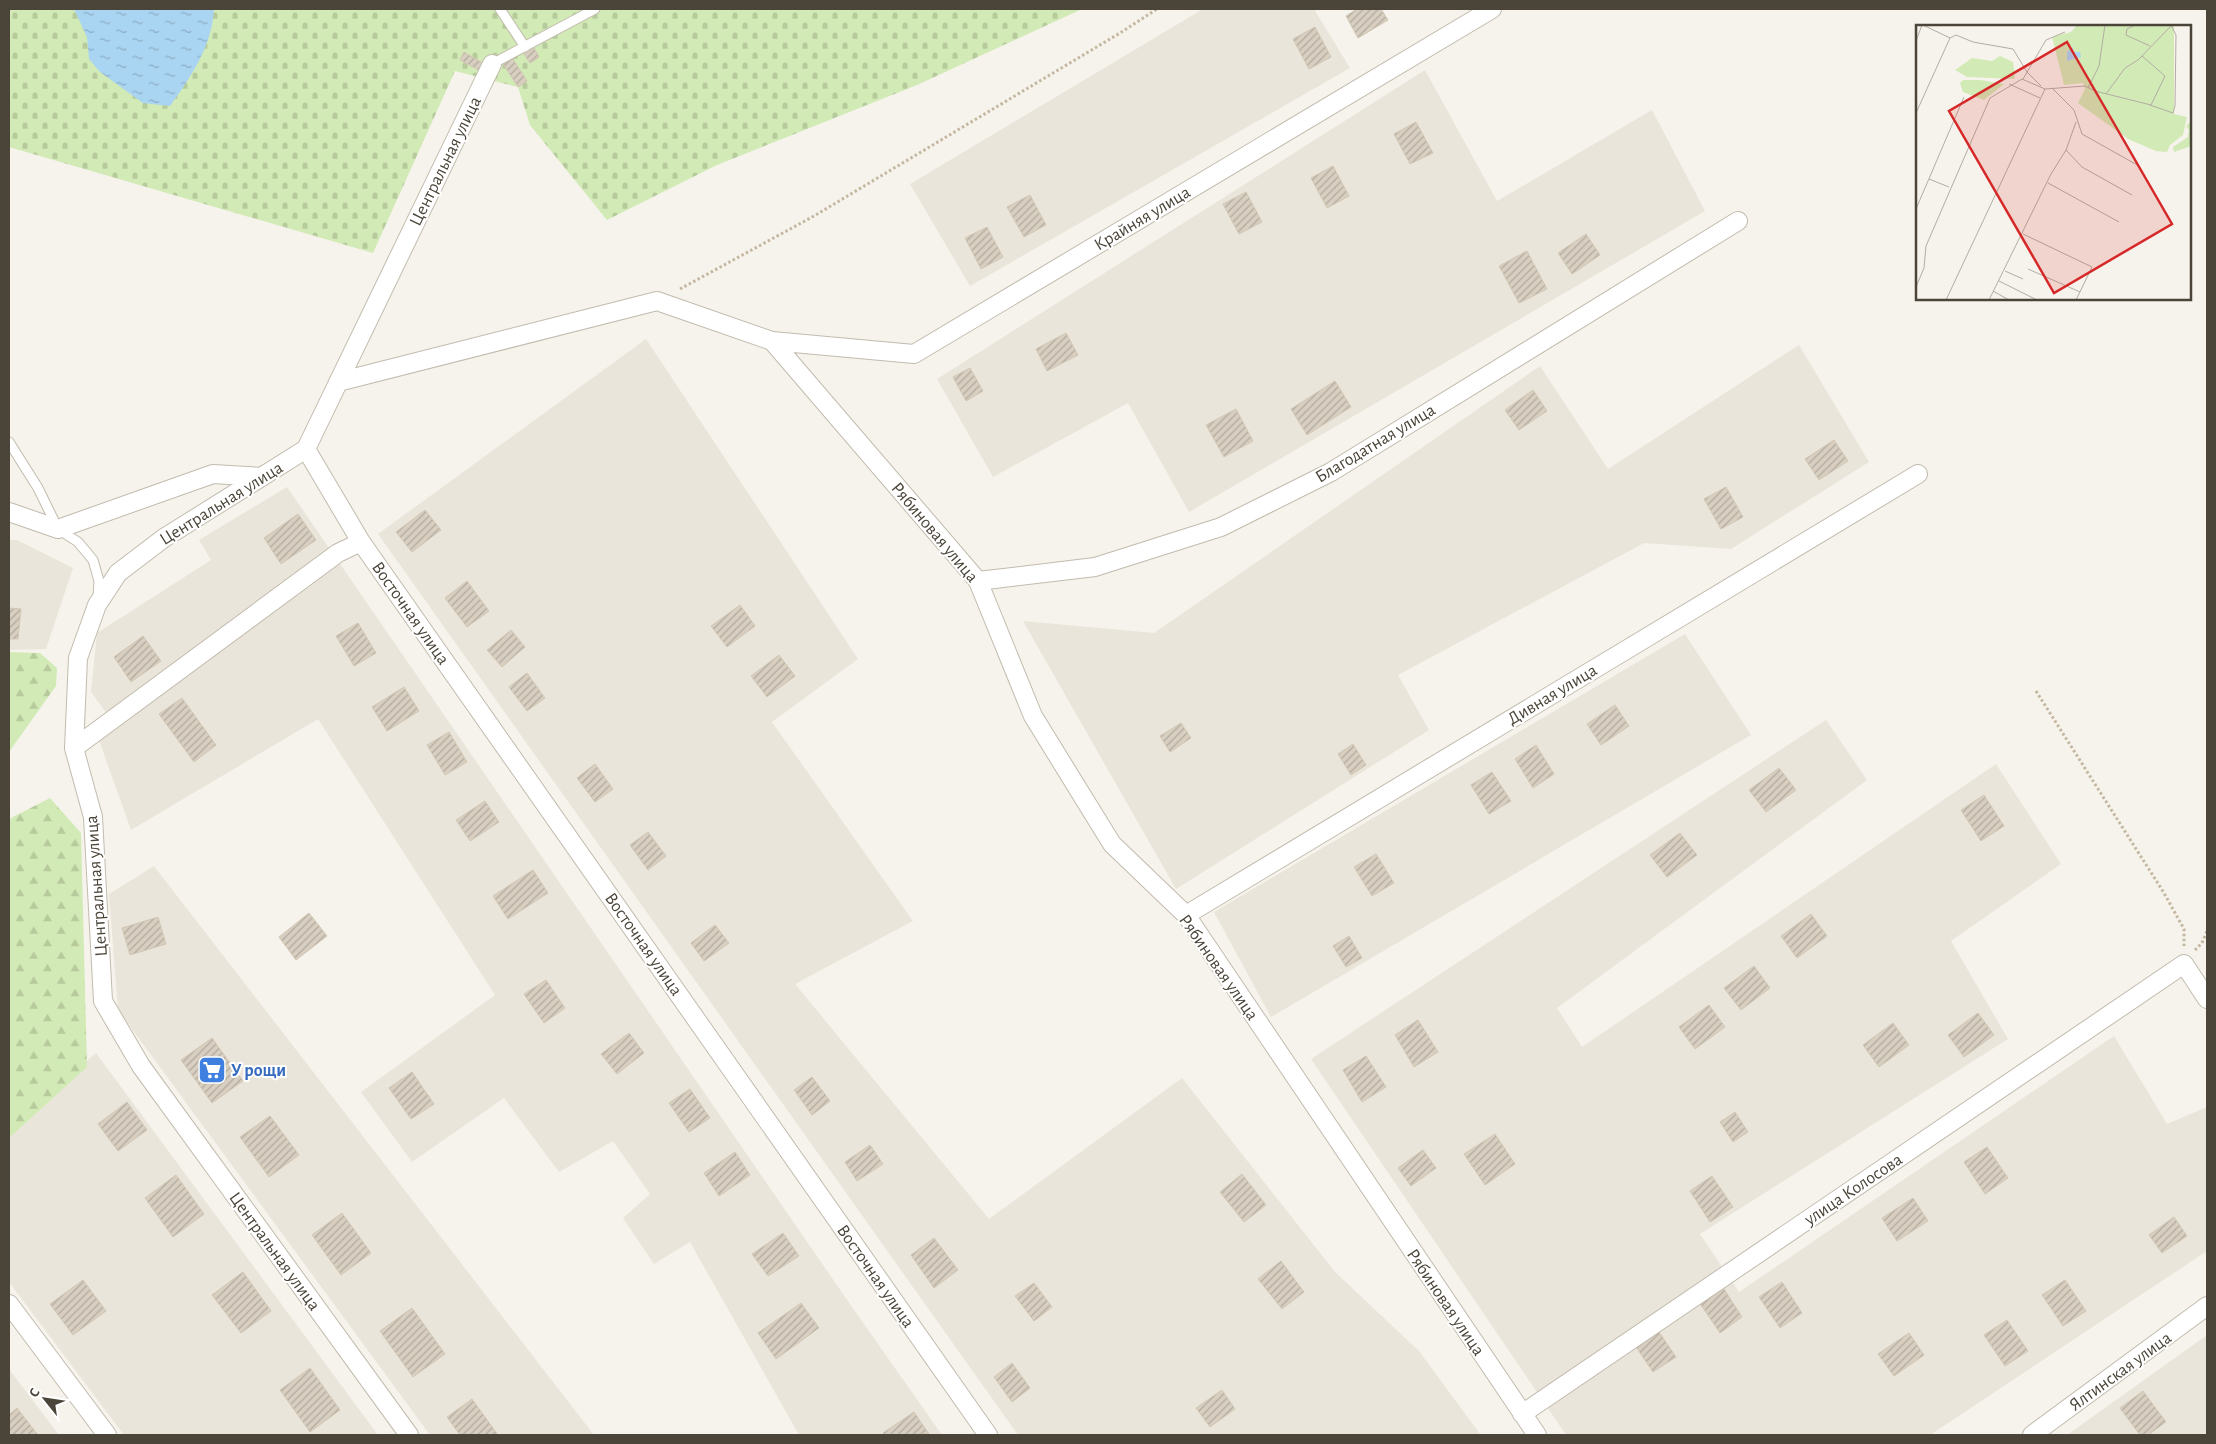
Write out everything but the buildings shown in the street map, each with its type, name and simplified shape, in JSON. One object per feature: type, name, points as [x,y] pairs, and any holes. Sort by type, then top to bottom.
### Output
[{"type":"street","name":"Крайняя улица","points":[[657,301],[772,341],[914,354],[1492,9]]},
{"type":"street","name":"Центральная улица","points":[[409,1435],[141,1066],[103,1001],[93,817],[74,748],[78,658],[97,605],[118,573],[164,538],[306,449],[492,64]]},
{"type":"street","name":"Благодатная улица","points":[[978,581],[1095,567],[1221,527],[1331,472],[1738,221]]},
{"type":"street","points":[[338,382],[657,301]]},
{"type":"street","name":"Рябиновая улица","points":[[772,341],[978,581],[1038,724],[1112,844],[1186,914],[1537,1435]]},
{"type":"street","name":"Восточная улица","points":[[306,449],[361,542],[988,1435]]},
{"type":"street","points":[[9,512],[58,529],[213,474],[262,477]]},
{"type":"street","name":"Дивная улица","points":[[1186,914],[1918,474]]},
{"type":"street","points":[[74,748],[338,553],[361,542]]},
{"type":"street","points":[[2184,964],[2207,999]]},
{"type":"street","name":"улица Колосова","points":[[1522,1414],[2184,964]]},
{"type":"street","points":[[9,1304],[107,1435]]},
{"type":"street","name":"Ялтинская улица","points":[[2032,1435],[2207,1306]]},
{"type":"lane","points":[[500,9],[525,47]]},
{"type":"lane","points":[[492,64],[595,9]]},
{"type":"lane","points":[[9,442],[38,488],[58,529],[78,542],[93,560],[99,581],[97,605]]},
{"type":"path","points":[[657,301],[814,216],[1157,9]]},
{"type":"path","points":[[2036,691],[2164,893],[2184,928],[2184,964]]},
{"type":"path","points":[[2184,964],[2202,943],[2207,930]]},
{"type":"shaded area","points":[[1203,9],[1314,9],[1350,68],[970,286],[910,184]]},
{"type":"shaded area","points":[[1425,70],[1497,201],[1652,110],[1705,211],[1189,512],[1128,403],[993,477],[937,379]]},
{"type":"shaded area","points":[[646,339],[858,659],[772,722],[913,921],[795,984],[989,1219],[1182,1078],[1335,1272],[1419,1351],[1480,1434],[1018,1435],[378,534]]},
{"type":"shaded area","points":[[1799,345],[1869,462],[1731,549],[1644,543],[1398,675],[1429,730],[1176,889],[1023,621],[1154,633],[1540,366],[1608,469]]},
{"type":"shaded area","points":[[287,487],[942,1435],[799,1435],[690,1242],[654,1264],[623,1218],[650,1194],[613,1141],[559,1172],[504,1098],[412,1162],[361,1092],[495,995],[318,719],[131,830],[95,729],[110,718],[91,692],[97,633],[211,560],[199,540]]},
{"type":"shaded area","points":[[9,540],[17,540],[73,568],[46,649],[9,650]]},
{"type":"shaded area","points":[[1685,634],[1751,735],[1271,1017],[1214,912]]},
{"type":"shaded area","points":[[1826,720],[1867,780],[1557,1008],[1582,1047],[1996,764],[2061,864],[1951,941],[2008,1039],[1700,1234],[1739,1292],[2114,1036],[2167,1124],[2207,1107],[2207,1251],[1930,1435],[1566,1435],[1311,1059]]},
{"type":"shaded area","points":[[154,866],[594,1435],[430,1435],[118,1010],[109,894]]},
{"type":"shaded area","points":[[96,1053],[378,1435],[124,1435],[9,1282],[9,1124]]},
{"type":"shaded area","points":[[2207,1335],[2207,1435],[2067,1435]]},
{"type":"shaded area","points":[[9,1369],[59,1435],[9,1435]]},
{"type":"green space","points":[[9,9],[1082,9],[917,85],[717,165],[607,220],[530,125],[518,87],[455,71],[373,253],[9,147]]},
{"type":"green space","points":[[9,652],[40,653],[57,668],[56,686],[9,752]]},
{"type":"green space","points":[[50,798],[81,833],[87,1067],[9,1138],[9,823],[11,818]]},
{"type":"water","points":[[74,9],[214,9],[205,48],[193,72],[170,106],[143,103],[100,72],[89,59],[87,37]]},
{"type":"place","name":"У рощи","points":[[212,1070]]}]
